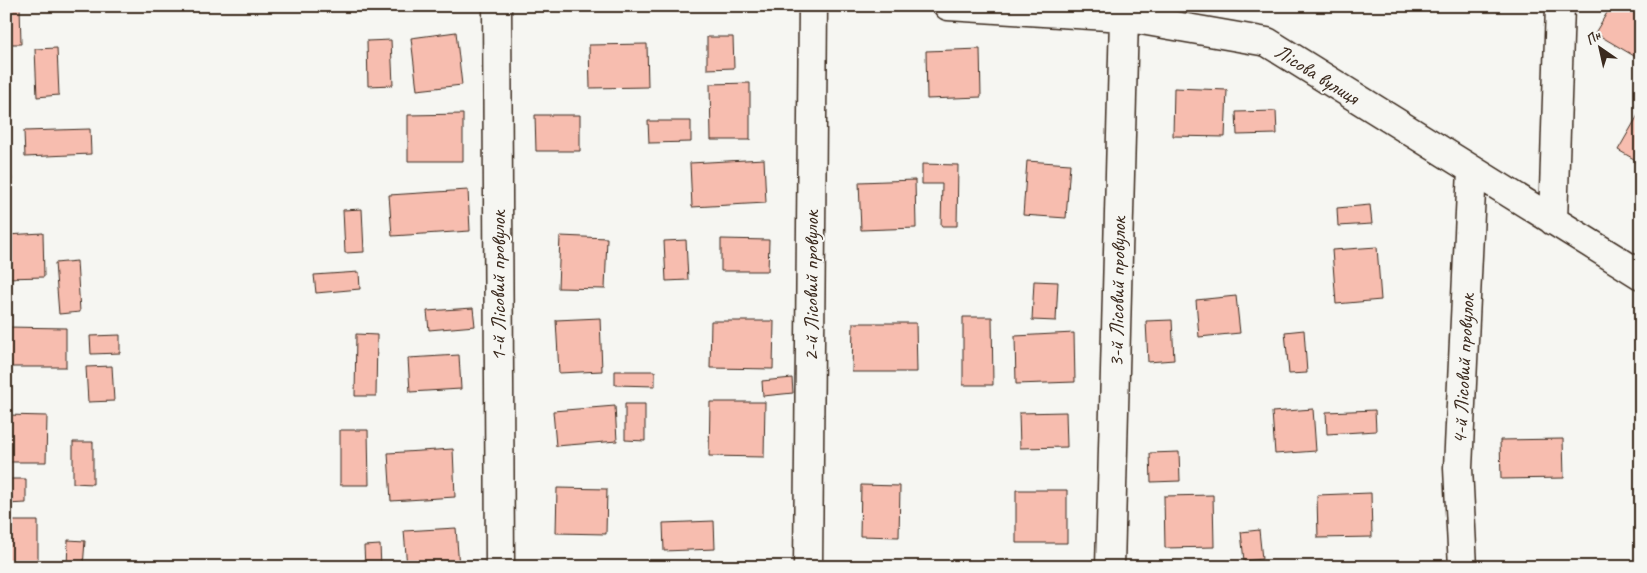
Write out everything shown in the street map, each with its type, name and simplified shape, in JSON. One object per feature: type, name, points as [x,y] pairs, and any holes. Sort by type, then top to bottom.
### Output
[{"type":"street","name":"1-й Лісовий провулок","points":[[497,6],[500,567]]},
{"type":"street","name":"2-й Лісовий провулок","points":[[808,567],[813,6]]},
{"type":"street","name":"Лісова вулиця","points":[[948,6],[1124,16],[1267,42],[1641,275]]},
{"type":"street","points":[[1553,221],[1560,6]]},
{"type":"street","name":"3-й Лісовий провулок","points":[[1110,567],[1124,16]]},
{"type":"street","name":"4-й Лісовий провулок","points":[[1463,567],[1458,468],[1472,170]]},
{"type":"building","points":[[20,6],[21,44],[6,44],[6,7]]},
{"type":"building","points":[[1611,6],[1641,6],[1641,60],[1595,33]]},
{"type":"building","points":[[456,32],[462,85],[417,90],[411,38]]},
{"type":"building","points":[[707,37],[733,37],[734,68],[707,69]]},
{"type":"building","points":[[391,40],[393,85],[368,86],[367,41]]},
{"type":"building","points":[[647,44],[648,87],[590,88],[589,45]]},
{"type":"building","points":[[57,48],[59,95],[37,97],[35,49]]},
{"type":"building","points":[[980,49],[981,97],[927,99],[926,51]]},
{"type":"building","points":[[750,83],[750,140],[711,140],[710,84]]},
{"type":"building","points":[[1174,88],[1227,90],[1225,137],[1173,136]]},
{"type":"building","points":[[1641,110],[1641,163],[1618,150]]},
{"type":"building","points":[[1276,111],[1277,134],[1237,135],[1236,112]]},
{"type":"building","points":[[463,114],[463,161],[408,161],[408,115]]},
{"type":"building","points":[[535,115],[580,115],[580,151],[536,151]]},
{"type":"building","points":[[648,121],[691,121],[691,142],[649,143]]},
{"type":"building","points":[[6,128],[12,180],[6,180]]},
{"type":"building","points":[[90,129],[91,154],[25,157],[24,131]]},
{"type":"building","points":[[764,159],[766,203],[692,207],[690,163]]},
{"type":"building","points":[[1027,161],[1070,164],[1066,218],[1023,215]]},
{"type":"building","points":[[922,164],[958,165],[957,226],[941,226],[942,184],[922,184]]},
{"type":"building","points":[[915,180],[916,228],[861,230],[859,182]]},
{"type":"building","points":[[468,190],[470,231],[392,236],[389,195]]},
{"type":"building","points":[[1370,205],[1372,224],[1338,226],[1337,208]]},
{"type":"building","points":[[362,209],[364,252],[345,253],[343,210]]},
{"type":"building","points":[[43,233],[44,277],[6,278],[6,235]]},
{"type":"building","points":[[560,236],[607,238],[605,289],[558,288]]},
{"type":"building","points":[[721,239],[769,240],[768,271],[721,271]]},
{"type":"building","points":[[686,240],[688,280],[666,281],[664,241]]},
{"type":"building","points":[[1377,247],[1381,300],[1336,304],[1332,250]]},
{"type":"building","points":[[77,261],[80,312],[59,314],[55,263]]},
{"type":"building","points":[[359,272],[360,289],[316,293],[314,275]]},
{"type":"building","points":[[1034,281],[1058,282],[1056,321],[1032,320]]},
{"type":"building","points":[[1236,296],[1240,333],[1199,337],[1196,300]]},
{"type":"building","points":[[473,308],[475,326],[429,330],[427,311]]},
{"type":"building","points":[[963,317],[992,317],[993,385],[963,385]]},
{"type":"building","points":[[600,318],[602,371],[559,373],[556,320]]},
{"type":"building","points":[[1172,320],[1174,360],[1148,362],[1146,321]]},
{"type":"building","points":[[711,321],[774,321],[773,369],[710,368]]},
{"type":"building","points":[[853,323],[916,323],[917,372],[852,372]]},
{"type":"building","points":[[6,327],[66,328],[66,367],[6,367]]},
{"type":"building","points":[[1304,330],[1307,373],[1289,374],[1285,332]]},
{"type":"building","points":[[1074,333],[1075,382],[1016,384],[1015,336]]},
{"type":"building","points":[[356,334],[377,335],[376,396],[355,396]]},
{"type":"building","points":[[120,335],[120,353],[91,354],[90,336]]},
{"type":"building","points":[[459,355],[461,389],[410,392],[408,358]]},
{"type":"building","points":[[112,366],[114,401],[88,402],[86,367]]},
{"type":"building","points":[[615,371],[655,371],[655,386],[615,385]]},
{"type":"building","points":[[792,378],[793,393],[763,396],[762,381]]},
{"type":"building","points":[[710,402],[765,402],[764,457],[709,456]]},
{"type":"building","points":[[625,404],[645,404],[645,441],[625,440]]},
{"type":"building","points":[[615,406],[617,441],[556,446],[553,411]]},
{"type":"building","points":[[1313,409],[1316,451],[1275,454],[1272,412]]},
{"type":"building","points":[[1375,410],[1376,431],[1327,434],[1326,412]]},
{"type":"building","points":[[1066,412],[1067,447],[1020,448],[1019,413]]},
{"type":"building","points":[[6,415],[47,416],[46,462],[6,462]]},
{"type":"building","points":[[340,430],[368,430],[369,485],[340,485]]},
{"type":"building","points":[[1563,439],[1564,478],[1501,479],[1500,440]]},
{"type":"building","points":[[73,442],[93,442],[93,484],[73,483]]},
{"type":"building","points":[[453,449],[455,497],[391,501],[388,453]]},
{"type":"building","points":[[1179,452],[1180,481],[1151,482],[1150,453]]},
{"type":"building","points":[[6,479],[26,479],[26,503],[6,504]]},
{"type":"building","points":[[861,485],[900,486],[899,537],[860,536]]},
{"type":"building","points":[[557,488],[607,489],[606,534],[556,533]]},
{"type":"building","points":[[1016,490],[1067,490],[1067,543],[1016,543]]},
{"type":"building","points":[[1371,493],[1372,537],[1318,538],[1317,495]]},
{"type":"building","points":[[1213,495],[1214,547],[1165,548],[1164,496]]},
{"type":"building","points":[[6,521],[38,521],[38,567],[6,567]]},
{"type":"building","points":[[714,521],[715,549],[664,551],[663,523]]},
{"type":"building","points":[[456,528],[459,567],[407,567],[404,531]]},
{"type":"building","points":[[1259,530],[1262,559],[1244,561],[1241,532]]},
{"type":"building","points":[[68,540],[85,541],[83,567],[67,567]]},
{"type":"building","points":[[380,545],[381,567],[365,567],[364,546]]},
{"type":"building","points":[[864,564],[913,565],[913,567],[864,567]]}]
